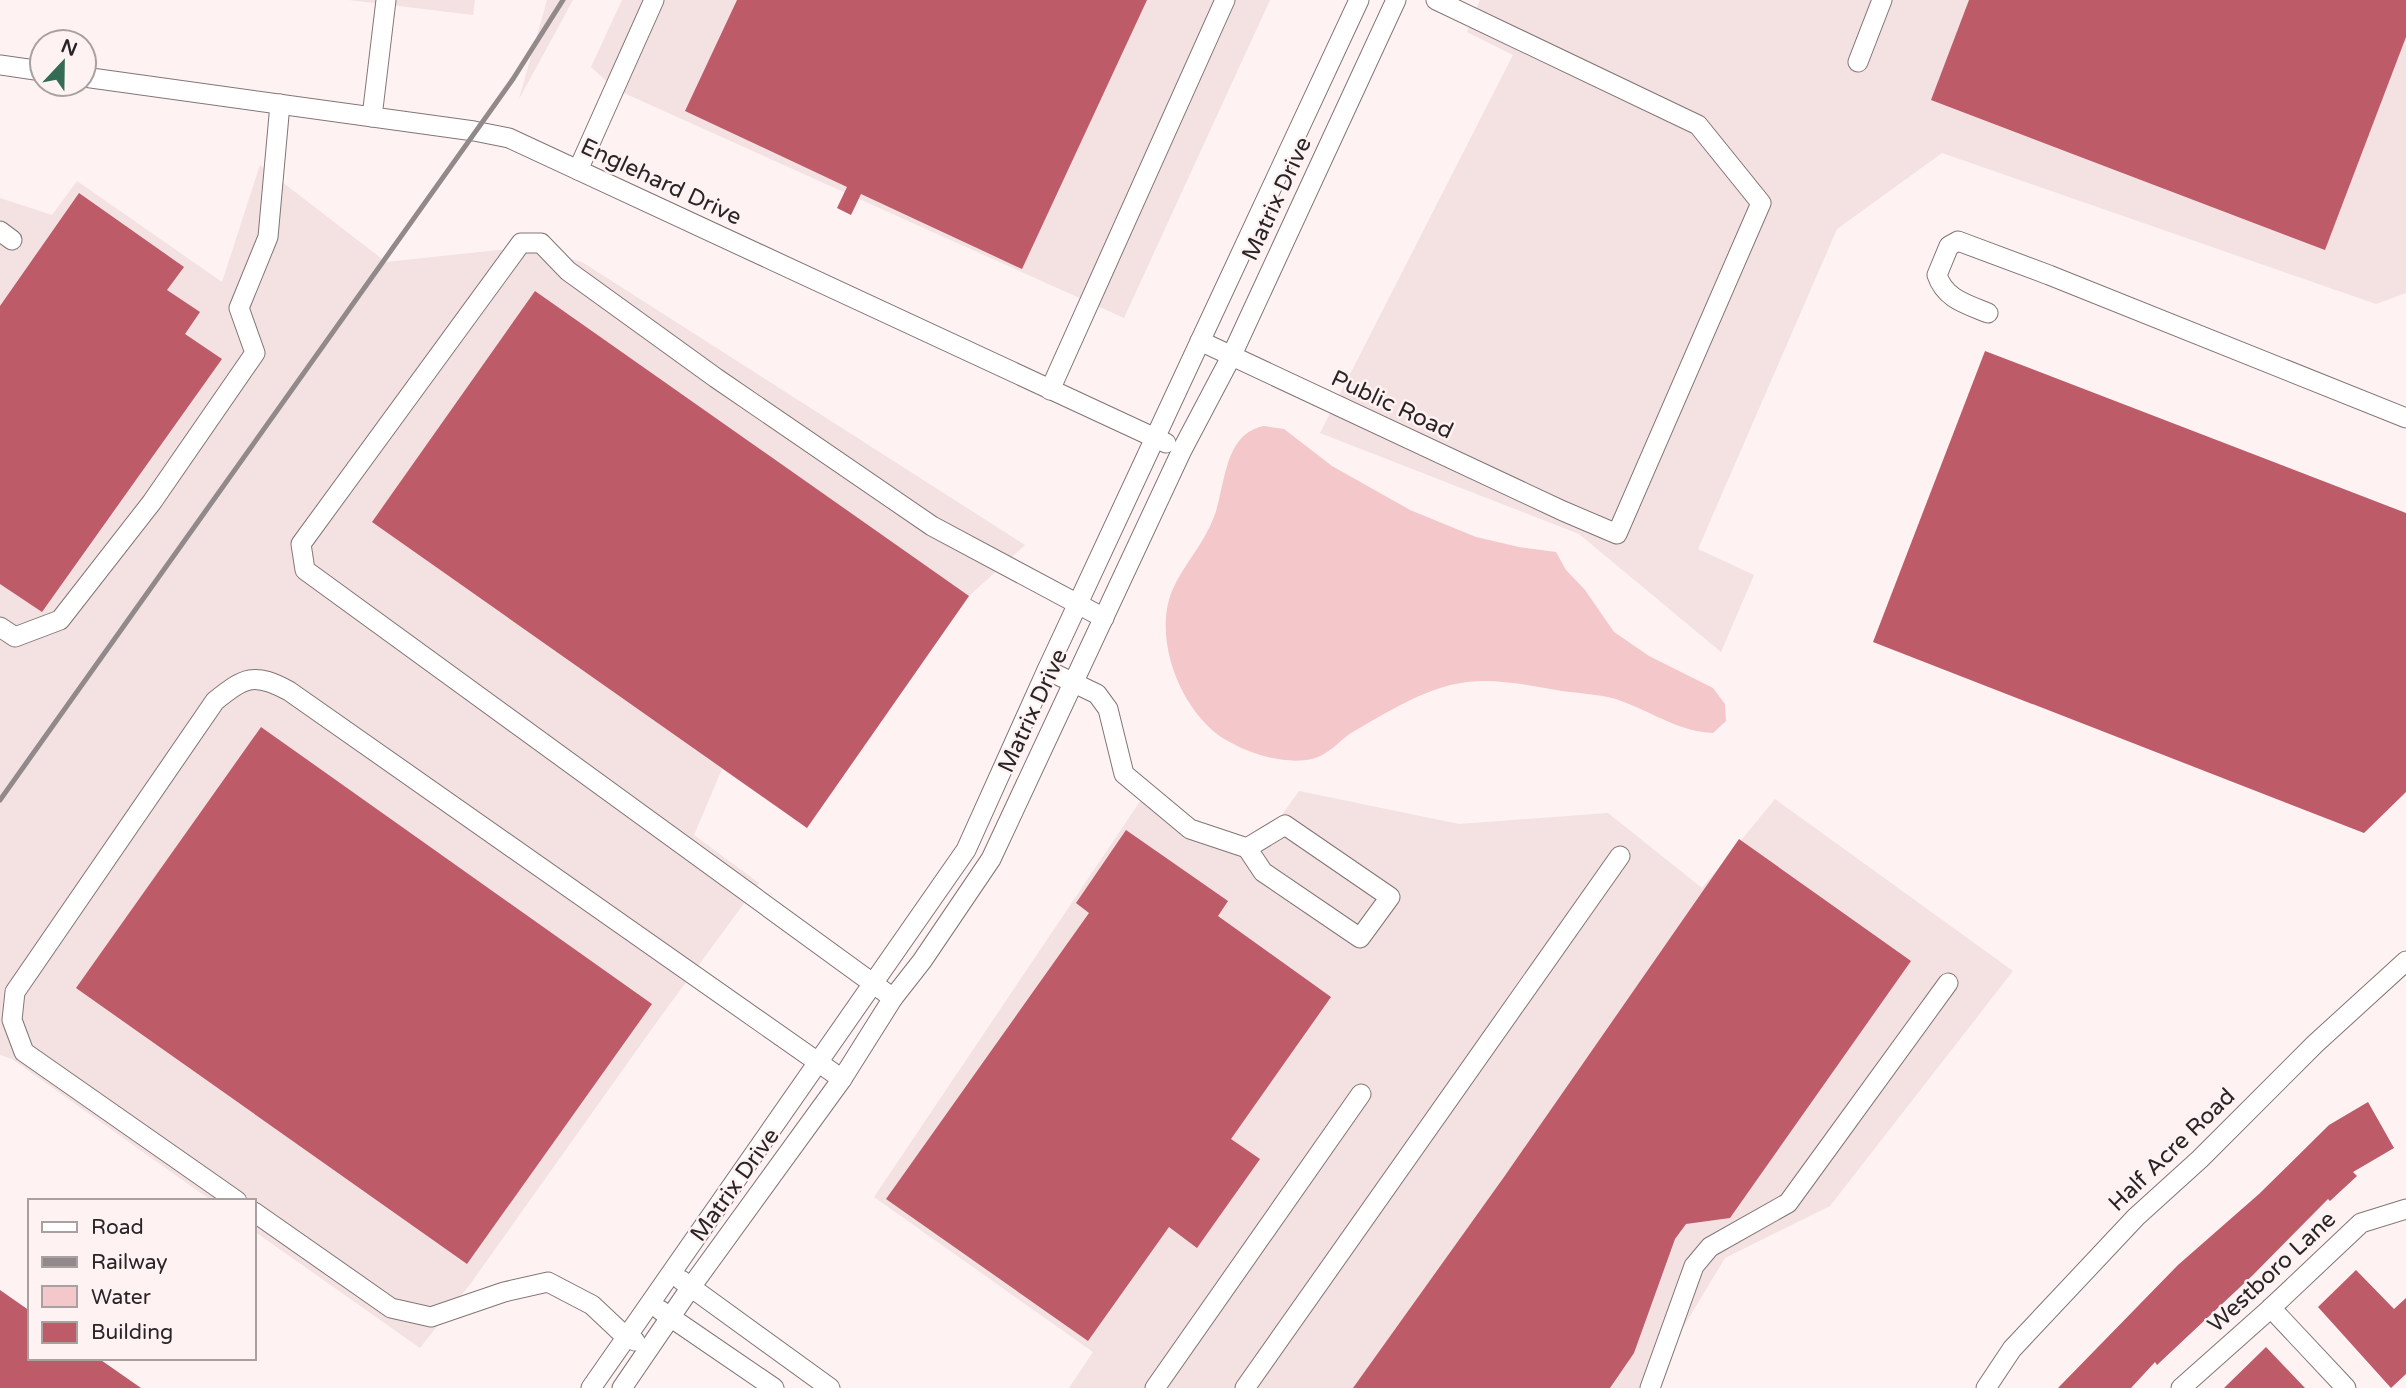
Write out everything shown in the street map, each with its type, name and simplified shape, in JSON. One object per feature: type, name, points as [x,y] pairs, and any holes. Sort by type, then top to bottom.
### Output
[{"type":"street","points":[[372,117],[386,0]]},
{"type":"street","points":[[578,170],[654,0]]},
{"type":"street","points":[[1050,390],[1225,0]]},
{"type":"street","name":"Matrix Drive","points":[[591,1388],[966,850],[1359,0]]},
{"type":"street","name":"Matrix Drive","points":[[622,1388],[691,1287],[842,1079],[893,998],[922,961],[991,859],[1182,450],[1231,357],[1396,0]]},
{"type":"street","name":"Public Road","points":[[1200,341],[1617,534],[1761,203],[1698,125],[1436,0]]},
{"type":"street","points":[[1858,62],[1882,0]]},
{"type":"street","points":[[0,65],[28,69]]},
{"type":"street","name":"Englehard Drive","points":[[98,79],[509,138],[1182,450]]},
{"type":"street","points":[[0,627],[15,637],[60,620],[152,502],[255,353],[239,308],[268,237],[280,104]]},
{"type":"street","points":[[1988,313],[1949,296],[1940,283],[1937,275],[1948,246],[1958,241],[2049,275],[2406,418]]},
{"type":"street","points":[[893,998],[305,569],[301,544],[521,243],[541,243],[568,271],[716,379],[932,526],[1104,618]]},
{"type":"street","points":[[1047,670],[1097,694],[1108,709],[1124,774],[1190,829],[1247,848],[1264,872],[1360,938],[1390,897],[1284,825],[1247,848]]},
{"type":"street","points":[[234,1199],[24,1052],[12,1020],[15,992],[215,701],[239,682],[267,679],[289,691],[842,1079]]},
{"type":"street","points":[[1245,1388],[1620,856]]},
{"type":"street","name":"Half Acre Road","points":[[1986,1388],[2012,1349],[2136,1217],[2200,1159],[2315,1044],[2406,961]]},
{"type":"street","points":[[1650,1388],[1694,1266],[1710,1247],[1788,1203],[1948,983]]},
{"type":"street","points":[[1154,1388],[1361,1094]]},
{"type":"street","name":"Westboro Lane","points":[[2181,1388],[2361,1223],[2406,1209]]},
{"type":"street","points":[[256,1213],[391,1308],[431,1317],[548,1282],[592,1305],[626,1337],[648,1349]]},
{"type":"street","points":[[670,1274],[830,1388]]},
{"type":"street","points":[[651,1303],[774,1388]]},
{"type":"street","points":[[2271,1308],[2346,1388]]},
{"type":"shaded area","points":[[349,0],[475,0],[473,15]]},
{"type":"shaded area","points":[[547,0],[573,0],[519,99]]},
{"type":"shaded area","points":[[622,0],[1270,0],[1124,318],[615,89],[591,67]]},
{"type":"shaded area","points":[[1480,0],[2406,0],[2406,293],[2376,304],[1942,153],[1837,229],[1698,549],[1754,575],[1721,652],[1579,534],[1320,433],[1513,55],[1467,32]]},
{"type":"shaded area","points":[[260,165],[386,262],[527,247],[582,262],[1025,545],[969,596],[807,828],[722,769],[694,835],[759,883],[471,1283],[420,1348],[256,1232],[256,1199],[209,1199],[12,1059],[0,1055],[0,198],[52,215],[77,181],[222,282]]},
{"type":"shaded area","points":[[1147,791],[1250,860],[1299,791],[1459,824],[1608,813],[1702,888],[1775,799],[2013,971],[1830,1206],[1725,1258],[1667,1354],[1657,1388],[1069,1388],[1093,1352],[874,1197]]},
{"type":"water","points":[[1264,426],[1284,429],[1332,466],[1410,510],[1476,537],[1556,552],[1566,570],[1585,590],[1614,632],[1649,656],[1713,688],[1725,704],[1726,721],[1713,733],[1701,732],[1678,726],[1609,697],[1514,683],[1479,681],[1436,689],[1407,702],[1351,733],[1328,752],[1312,759],[1290,761],[1268,757],[1226,740],[1196,713],[1184,694],[1169,653],[1167,610],[1177,581],[1214,517],[1233,450],[1251,431]]},
{"type":"building","points":[[737,0],[1147,0],[1022,269],[861,194],[851,215],[837,208],[847,187],[685,111]]},
{"type":"building","points":[[1969,0],[2406,0],[2406,37],[2325,250],[1931,100]]},
{"type":"building","points":[[79,193],[184,267],[167,290],[200,312],[185,334],[222,359],[42,612],[0,584],[0,306]]},
{"type":"building","points":[[535,291],[969,596],[807,828],[372,522]]},
{"type":"building","points":[[1985,351],[2406,513],[2406,792],[2364,833],[1873,642]]},
{"type":"building","points":[[261,727],[652,1004],[467,1264],[76,988]]},
{"type":"building","points":[[1126,830],[1228,901],[1218,916],[1331,997],[1231,1139],[1260,1159],[1197,1248],[1169,1227],[1088,1341],[886,1199],[1089,913],[1076,903]]},
{"type":"building","points":[[1739,839],[1911,961],[1730,1218],[1686,1224],[1675,1239],[1634,1353],[1610,1388],[1353,1388],[1504,1177]]},
{"type":"building","points":[[2368,1102],[2394,1148],[2353,1172],[2357,1176],[2330,1201],[2328,1199],[2253,1275],[2157,1365],[2155,1362],[2131,1388],[2058,1388],[2178,1265],[2259,1194],[2329,1125]]},
{"type":"building","points":[[2356,1270],[2394,1309],[2406,1298],[2406,1374],[2391,1388],[2318,1307]]},
{"type":"building","points":[[0,1290],[28,1310],[28,1360],[101,1360],[141,1388],[0,1388]]},
{"type":"building","points":[[2266,1347],[2305,1388],[2224,1388]]},
{"type":"railway","points":[[0,800],[513,79],[563,0]]}]
